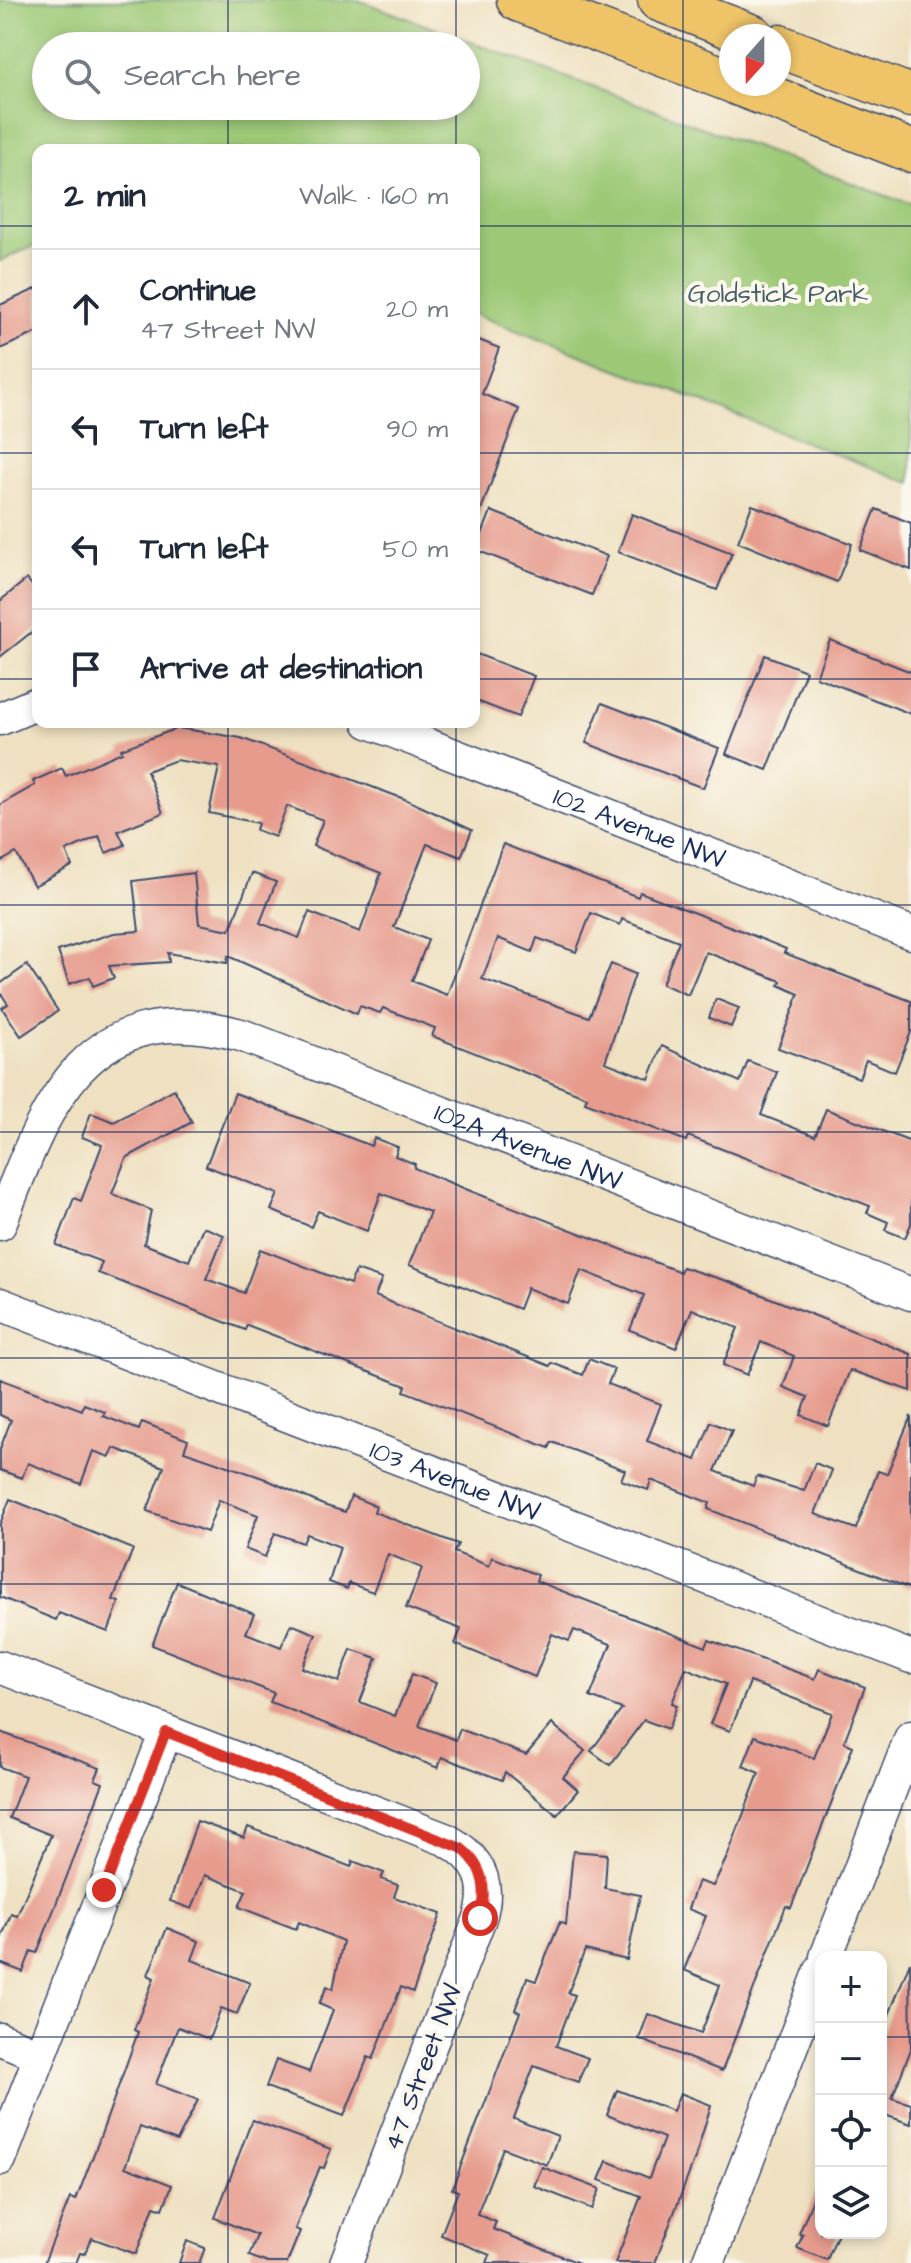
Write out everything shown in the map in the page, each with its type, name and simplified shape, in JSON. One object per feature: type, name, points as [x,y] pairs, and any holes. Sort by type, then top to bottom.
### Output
[{"type":"main road","points":[[518,0],[719,76]]},
{"type":"main road","points":[[659,0],[722,24]]},
{"type":"main road","points":[[791,51],[911,96]]},
{"type":"main road","points":[[768,96],[911,151]]},
{"type":"street","points":[[0,719],[32,706]]},
{"type":"street","name":"102 Avenue NW","points":[[384,728],[911,933]]},
{"type":"street","name":"102A Avenue NW","points":[[0,1224],[34,1135],[61,1088],[94,1054],[140,1032],[189,1025],[241,1035],[911,1294]]},
{"type":"street","name":"103 Avenue NW","points":[[0,1304],[911,1657]]},
{"type":"street","points":[[0,1667],[166,1732],[40,2055],[7,2120],[0,2159]]},
{"type":"street","name":"47 Street NW","points":[[166,1732],[447,1840],[473,1857],[480,1869],[485,1896],[480,1918],[349,2262]]},
{"type":"street","points":[[828,1951],[911,1737]]},
{"type":"street","points":[[708,2263],[815,1986]]},
{"type":"street","points":[[0,2039],[40,2055]]},
{"type":"green space","name":"Goldstick Park","points":[[0,0],[358,0],[444,32],[32,32],[32,120],[480,120],[480,45],[911,205],[911,483],[480,316],[480,144],[32,144],[32,247],[0,261]]},
{"type":"building","points":[[32,291],[32,335],[0,349],[0,305]]},
{"type":"building","points":[[480,340],[499,348],[482,394],[519,409],[480,512]]},
{"type":"building","points":[[752,505],[852,544],[837,582],[738,542]]},
{"type":"building","points":[[876,509],[911,523],[911,570],[860,550]]},
{"type":"building","points":[[491,511],[607,556],[592,595],[480,552],[480,540]]},
{"type":"building","points":[[632,514],[732,553],[717,590],[618,552]]},
{"type":"building","points":[[27,579],[32,585],[32,632],[0,657],[0,601]]},
{"type":"building","points":[[830,640],[911,672],[911,714],[816,677]]},
{"type":"building","points":[[480,655],[534,676],[518,717],[480,702]]},
{"type":"building","points":[[765,655],[806,671],[767,770],[726,754]]},
{"type":"building","points":[[602,703],[719,748],[703,788],[586,743]]},
{"type":"building","points":[[178,728],[241,738],[407,800],[472,830],[461,857],[427,844],[394,927],[428,940],[412,981],[447,995],[503,844],[638,897],[640,892],[742,931],[786,949],[784,953],[911,1001],[911,1032],[895,1072],[866,1060],[859,1078],[778,1048],[799,994],[779,985],[781,981],[706,952],[688,995],[662,984],[679,941],[622,919],[620,925],[591,913],[576,952],[537,938],[532,952],[498,938],[482,979],[589,1017],[611,964],[635,974],[605,1062],[649,1079],[662,1046],[740,1082],[748,1061],[777,1072],[761,1115],[815,1136],[826,1109],[911,1142],[911,1224],[905,1238],[885,1230],[888,1222],[867,1213],[870,1206],[688,1136],[686,1141],[585,1102],[587,1097],[432,1036],[435,1028],[383,1008],[380,1013],[360,1006],[357,1014],[228,956],[227,963],[168,953],[169,962],[109,966],[114,978],[93,986],[90,977],[69,984],[58,951],[114,933],[139,931],[133,881],[194,873],[199,924],[230,930],[252,873],[276,882],[260,923],[299,938],[309,912],[360,932],[381,873],[313,846],[323,820],[287,806],[275,837],[256,830],[258,823],[209,813],[219,767],[176,760],[147,771],[163,813],[118,831],[125,845],[106,853],[99,836],[66,851],[72,866],[34,886],[16,853],[0,862],[0,805],[35,785],[33,781],[62,768],[66,776],[122,752],[121,749]]},
{"type":"building","points":[[27,965],[58,1011],[21,1036],[2,1008],[8,1004],[0,992],[0,984]]},
{"type":"building","points":[[716,999],[739,1008],[731,1027],[709,1018]]},
{"type":"building","points":[[174,1089],[192,1122],[126,1158],[112,1194],[151,1210],[144,1244],[189,1261],[203,1227],[224,1235],[206,1279],[244,1293],[260,1249],[350,1284],[356,1270],[382,1279],[375,1296],[550,1366],[552,1363],[583,1375],[589,1359],[614,1369],[608,1384],[661,1404],[647,1441],[696,1460],[711,1422],[732,1431],[715,1471],[753,1486],[757,1476],[804,1491],[815,1463],[832,1470],[815,1514],[856,1529],[878,1471],[887,1474],[911,1416],[911,1589],[708,1509],[710,1503],[651,1480],[648,1490],[621,1480],[625,1470],[552,1442],[549,1448],[404,1391],[406,1386],[247,1325],[245,1330],[98,1273],[102,1262],[56,1245],[74,1198],[81,1201],[102,1145],[82,1137],[91,1113],[114,1122]]},
{"type":"building","points":[[235,1093],[371,1146],[374,1138],[398,1147],[395,1156],[415,1164],[414,1168],[473,1192],[680,1272],[682,1267],[730,1282],[911,1354],[911,1391],[850,1370],[828,1426],[801,1415],[808,1397],[783,1387],[794,1356],[761,1342],[747,1375],[723,1365],[738,1328],[692,1309],[676,1348],[630,1330],[644,1295],[581,1270],[568,1304],[527,1288],[519,1309],[409,1265],[430,1212],[381,1193],[367,1231],[318,1211],[311,1227],[271,1210],[278,1194],[206,1166]]},
{"type":"building","points":[[0,1379],[82,1410],[84,1404],[105,1412],[103,1416],[139,1430],[142,1422],[188,1440],[184,1451],[263,1478],[323,1505],[345,1512],[351,1496],[376,1506],[374,1512],[458,1544],[454,1552],[489,1566],[492,1557],[538,1575],[536,1581],[706,1647],[709,1640],[815,1679],[819,1669],[865,1687],[844,1742],[853,1746],[791,1908],[786,1906],[722,2071],[639,2039],[648,2014],[701,2033],[720,1985],[684,1970],[706,1916],[688,1909],[698,1881],[713,1886],[727,1857],[759,1773],[743,1766],[755,1736],[814,1758],[832,1713],[750,1682],[730,1731],[710,1724],[726,1684],[686,1668],[672,1703],[677,1705],[668,1729],[644,1720],[610,1765],[591,1751],[622,1709],[590,1697],[611,1644],[574,1630],[569,1641],[552,1634],[535,1677],[455,1644],[461,1629],[406,1608],[422,1568],[388,1554],[373,1592],[349,1583],[347,1589],[329,1582],[340,1547],[307,1534],[303,1543],[275,1533],[265,1557],[245,1549],[258,1515],[219,1500],[207,1532],[147,1511],[164,1467],[114,1448],[110,1457],[93,1451],[81,1484],[28,1463],[22,1478],[0,1470],[0,1449],[11,1420],[0,1415]]},
{"type":"building","points":[[10,1499],[133,1549],[113,1600],[119,1602],[108,1632],[59,1613],[56,1620],[0,1597],[0,1524]]},
{"type":"building","points":[[177,1582],[254,1614],[246,1633],[281,1647],[291,1624],[316,1634],[302,1668],[339,1682],[351,1649],[377,1658],[360,1702],[395,1716],[412,1674],[436,1683],[419,1726],[456,1740],[460,1729],[526,1755],[552,1724],[585,1751],[563,1777],[578,1790],[557,1815],[505,1772],[502,1780],[442,1757],[438,1768],[270,1702],[274,1693],[152,1645]]},
{"type":"building","points":[[0,1732],[100,1768],[95,1780],[103,1783],[37,1953],[31,1951],[23,1972],[0,1963],[0,1941],[11,1914],[17,1916],[51,1835],[9,1818],[25,1776],[0,1767]]},
{"type":"building","points":[[197,1821],[244,1838],[248,1827],[351,1867],[353,1861],[384,1873],[381,1879],[398,1885],[394,1897],[441,1914],[413,1992],[401,1987],[373,2059],[368,2057],[344,2116],[266,2087],[276,2060],[309,2072],[333,2010],[319,2004],[327,1986],[333,1989],[343,1941],[299,1922],[296,1929],[239,1907],[246,1891],[205,1875],[192,1909],[170,1901]]},
{"type":"building","points":[[573,1851],[607,1854],[605,1888],[640,1895],[627,1960],[585,1950],[568,1993],[575,1995],[556,2046],[588,2058],[578,2082],[534,2066],[514,2119],[558,2136],[547,2165],[503,2148],[477,2214],[496,2222],[493,2229],[579,2263],[487,2263],[490,2255],[441,2235],[458,2191],[452,2189],[520,2012],[515,2010],[527,1978],[536,1981],[560,1922],[566,1925]]},
{"type":"building","points":[[167,1928],[199,1941],[192,1960],[250,1983],[237,2014],[221,2008],[209,2039],[178,2027],[156,2084],[198,2100],[177,2141],[140,2127],[125,2167],[172,2185],[163,2209],[154,2206],[136,2254],[92,2238],[85,2254],[80,2253],[76,2263],[44,2263],[70,2198],[76,2200],[98,2143],[138,2032],[134,2030],[154,1978],[148,1975]]},
{"type":"building","points":[[910,1962],[911,2049],[892,2098],[911,2104],[911,2124],[887,2116],[887,2020]]},
{"type":"building","points":[[617,2090],[673,2111],[680,2093],[711,2105],[695,2158],[655,2263],[615,2263],[641,2196],[599,2180],[607,2161],[649,2178],[664,2138],[607,2115]]},
{"type":"building","points":[[252,2120],[331,2149],[324,2168],[320,2167],[295,2229],[300,2231],[287,2263],[268,2263],[249,2256],[257,2235],[215,2218]]},
{"type":"building","points":[[542,2167],[600,2189],[592,2209],[534,2186]]},
{"type":"building","points":[[815,2194],[815,2239],[836,2239],[827,2260],[797,2248],[803,2235],[799,2234]]},
{"type":"building","points":[[187,2241],[205,2248],[199,2263],[179,2263]]},
{"type":"route","points":[[104,1890],[166,1732],[461,1848],[473,1857],[484,1882],[485,1896],[480,1918]]}]
